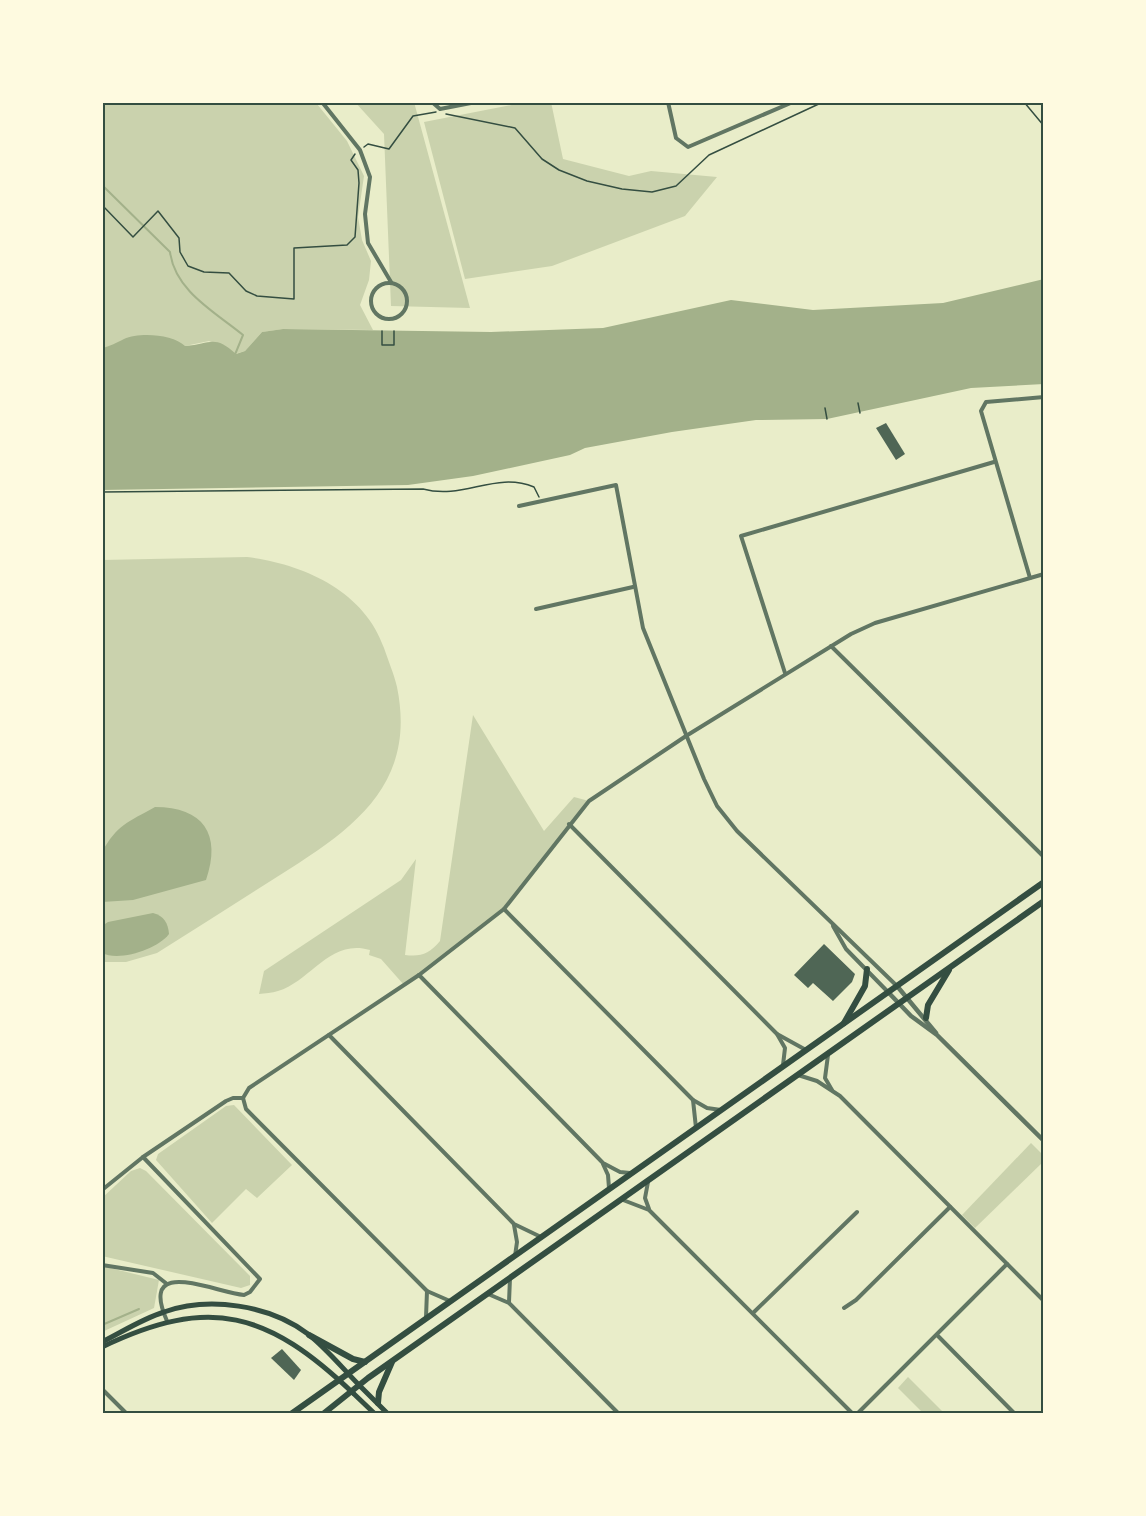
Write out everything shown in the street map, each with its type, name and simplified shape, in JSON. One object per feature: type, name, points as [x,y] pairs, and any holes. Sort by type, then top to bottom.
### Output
[{"type":"highway","points":[[291,1414],[1044,882]]},
{"type":"highway","points":[[323,1414],[487,1294],[1044,901]]},
{"type":"highway","points":[[926,1018],[928,1005],[951,967]]},
{"type":"highway","points":[[844,1023],[865,986],[867,969]]},
{"type":"highway","points":[[309,1335],[353,1359],[365,1362]]},
{"type":"highway","points":[[378,1403],[379,1392],[393,1362]]},
{"type":"main road","points":[[102,1342],[163,1312],[208,1304],[243,1307],[282,1318],[309,1335],[388,1414]]},
{"type":"main road","points":[[102,1347],[167,1321],[214,1318],[252,1324],[302,1348],[375,1414]]},
{"type":"street","points":[[322,102],[360,150],[370,177],[365,214],[368,243],[391,282],[405,291],[408,300],[404,313],[388,320],[376,315],[370,299],[379,285],[391,282]]},
{"type":"street","points":[[432,102],[440,109],[477,102]]},
{"type":"street","points":[[668,102],[676,138],[688,147],[793,102]]},
{"type":"street","points":[[1030,578],[994,462],[981,411],[986,402],[1044,396]]},
{"type":"street","points":[[785,674],[741,536],[994,462]]},
{"type":"street","points":[[519,506],[616,485],[633,587],[643,628],[717,806],[737,831],[908,997],[937,1035]]},
{"type":"street","points":[[451,1301],[427,1291],[246,1109],[243,1098],[249,1088],[418,975],[504,909],[542,864],[569,824],[589,801],[686,736],[831,646],[875,623],[1043,576]]},
{"type":"street","points":[[536,609],[633,587]]},
{"type":"street","points":[[831,646],[1044,858]]},
{"type":"street","points":[[569,824],[777,1034],[806,1050]]},
{"type":"street","points":[[504,909],[693,1100],[720,1110]]},
{"type":"street","points":[[832,923],[846,949],[899,1004],[937,1035],[1044,1142]]},
{"type":"street","points":[[418,975],[603,1163],[620,1172],[633,1173]]},
{"type":"street","points":[[777,1034],[784,1048],[783,1066]]},
{"type":"street","points":[[329,1035],[514,1224],[541,1237]]},
{"type":"street","points":[[828,1053],[824,1068],[825,1078],[833,1090],[1044,1301]]},
{"type":"street","points":[[798,1075],[833,1090]]},
{"type":"street","points":[[102,1190],[143,1157],[226,1101],[243,1098]]},
{"type":"street","points":[[693,1100],[696,1128]]},
{"type":"street","points":[[143,1157],[260,1279],[250,1292],[244,1295],[181,1281],[166,1284],[160,1292],[160,1302],[167,1321]]},
{"type":"street","points":[[603,1163],[609,1175],[609,1189]]},
{"type":"street","points":[[649,1181],[645,1198],[649,1210]]},
{"type":"street","points":[[621,1200],[649,1210],[855,1414],[1007,1264]]},
{"type":"street","points":[[844,1308],[856,1300],[950,1207]]},
{"type":"street","points":[[753,1313],[857,1212]]},
{"type":"street","points":[[514,1224],[517,1242],[515,1256]]},
{"type":"street","points":[[102,1265],[153,1273],[166,1284]]},
{"type":"street","points":[[509,1303],[510,1278]]},
{"type":"street","points":[[426,1318],[427,1291]]},
{"type":"street","points":[[487,1294],[509,1303],[619,1414]]},
{"type":"street","points":[[937,1335],[1015,1414]]},
{"type":"street","points":[[102,1389],[127,1414]]},
{"type":"path","points":[[444,113],[515,128],[521,132],[542,159],[559,170],[587,181],[622,189],[652,192],[676,186],[709,155],[823,102]]},
{"type":"path","points":[[1024,102],[1044,126]]},
{"type":"path","points":[[102,205],[133,237],[137,230],[158,210],[179,238],[183,259],[196,270],[229,273],[246,291],[257,296],[294,299],[294,248],[347,245],[355,237],[359,183],[358,170],[351,157],[368,144],[389,149],[413,116],[438,112]]},
{"type":"path","points":[[382,332],[382,345],[394,345],[394,331]]},
{"type":"path","points":[[858,403],[860,413]]},
{"type":"path","points":[[825,408],[826,419]]},
{"type":"path","points":[[102,492],[423,489],[447,494],[477,486],[512,482],[534,487],[540,501]]},
{"type":"shaded area","points":[[102,102],[317,104],[347,141],[364,176],[358,217],[362,240],[371,261],[369,280],[360,305],[373,330],[283,329],[262,332],[245,351],[235,354],[209,341],[185,346],[126,339],[117,345],[102,348]]},
{"type":"shaded area","points":[[355,102],[414,102],[470,308],[391,306],[384,134]]},
{"type":"shaded area","points":[[527,102],[551,102],[563,159],[629,176],[651,171],[717,177],[685,216],[552,266],[465,279],[424,122]]},
{"type":"shaded area","points":[[1044,279],[1044,384],[971,388],[827,419],[756,420],[672,432],[585,448],[570,455],[473,476],[408,485],[102,490],[102,348],[138,335],[173,339],[185,346],[217,342],[236,354],[245,351],[262,332],[283,329],[491,332],[603,328],[731,300],[813,310],[943,303]]},
{"type":"shaded area","points":[[247,557],[289,566],[329,583],[362,610],[375,628],[393,672],[401,721],[397,751],[388,777],[373,800],[354,821],[307,858],[157,953],[126,962],[102,962],[102,560]]},
{"type":"shaded area","points":[[473,715],[544,831],[574,797],[589,801],[504,909],[404,985],[381,959],[369,955],[370,950],[356,948],[332,955],[290,986],[276,992],[259,994],[264,971],[401,880],[416,859],[405,955],[424,954],[440,941]]},
{"type":"shaded area","points":[[155,807],[172,808],[185,812],[204,826],[210,837],[212,849],[206,880],[133,900],[102,902],[102,852],[107,843],[130,821]]},
{"type":"shaded area","points":[[153,913],[163,918],[166,923],[169,934],[164,939],[147,949],[128,955],[102,953],[102,926],[108,922]]},
{"type":"shaded area","points":[[234,1105],[292,1165],[257,1198],[246,1189],[212,1223],[156,1160],[158,1154],[226,1106]]},
{"type":"shaded area","points":[[1031,1143],[1044,1156],[1044,1161],[975,1228],[962,1215]]},
{"type":"shaded area","points":[[140,1168],[146,1171],[250,1276],[250,1285],[241,1288],[102,1256],[102,1198],[131,1171]]},
{"type":"shaded area","points":[[102,1266],[159,1280],[154,1308],[102,1332]]},
{"type":"shaded area","points":[[908,1377],[945,1414],[924,1414],[898,1388]]},
{"type":"building","points":[[886,423],[905,454],[896,460],[876,428]]},
{"type":"building","points":[[824,944],[855,974],[852,982],[833,1001],[813,983],[808,988],[794,975]]},
{"type":"building","points":[[282,1349],[301,1370],[294,1380],[271,1358]]},
{"type":"waterway","points":[[102,185],[170,252],[173,266],[198,300],[243,335],[234,357]]},
{"type":"waterway","points":[[102,1325],[139,1309]]}]
